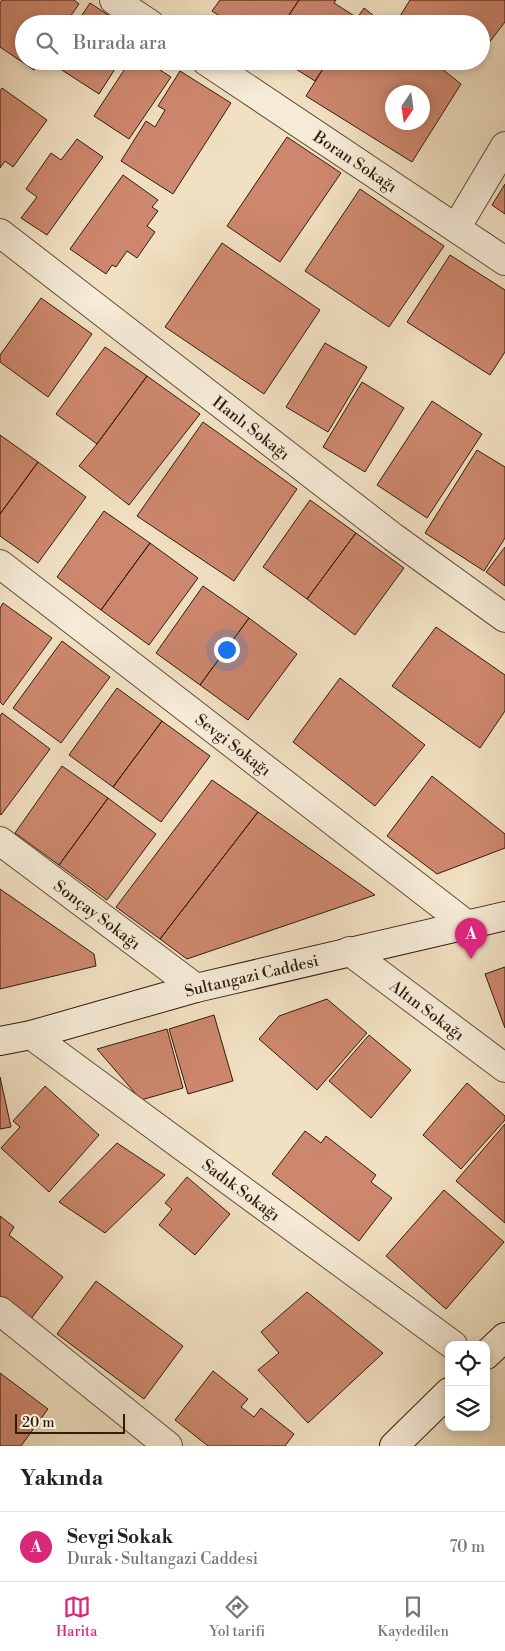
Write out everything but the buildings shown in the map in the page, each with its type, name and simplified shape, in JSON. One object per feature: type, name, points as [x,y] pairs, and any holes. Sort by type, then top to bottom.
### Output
[{"type":"street","points":[[114,0],[136,15]]},
{"type":"street","name":"Boran Sokağı","points":[[219,70],[505,261]]},
{"type":"street","points":[[456,228],[505,146]]},
{"type":"street","name":"Hanlı Sokağı","points":[[0,233],[393,537],[505,618]]},
{"type":"street","name":"Sevgi Sokağı","points":[[0,564],[466,924]]},
{"type":"street","name":"Sonçay Sokağı","points":[[0,840],[196,988]]},
{"type":"street","name":"Sultangazi Caddesi","points":[[0,1041],[31,1035],[196,988],[505,916]]},
{"type":"street","name":"Altın Sokağı","points":[[349,951],[505,1068]]},
{"type":"street","name":"Sadık Sokağı","points":[[31,1035],[448,1341]]},
{"type":"street","points":[[0,1311],[168,1446]]},
{"type":"street","points":[[490,1351],[505,1337]]},
{"type":"street","points":[[394,1446],[445,1396]]},
{"type":"place","name":"Sevgi Sokak","points":[[471,959]]}]
